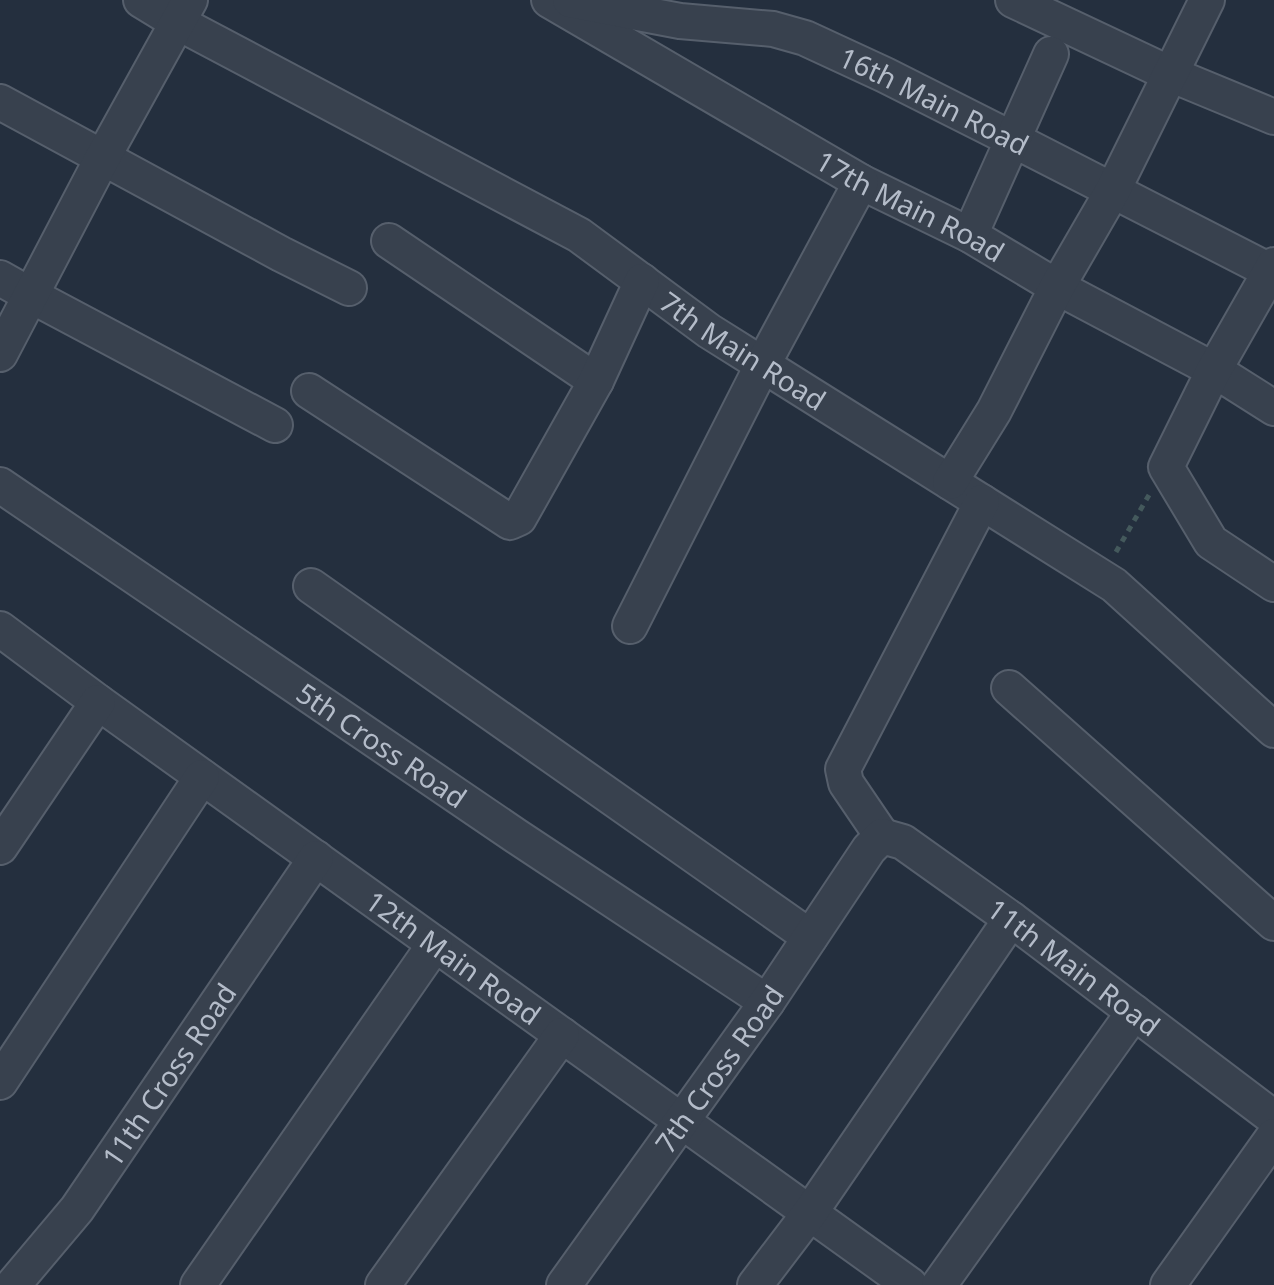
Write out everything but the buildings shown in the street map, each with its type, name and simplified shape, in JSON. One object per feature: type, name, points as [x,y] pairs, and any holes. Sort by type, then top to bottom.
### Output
[{"type":"street","name":"7th Main Road","points":[[141,0],[183,11],[579,235],[709,331],[1114,585],[1274,730]]},
{"type":"street","name":"17th Main Road","points":[[549,0],[861,182],[970,235],[1057,287],[1214,370],[1274,408]]},
{"type":"street","name":"16th Main Road","points":[[570,0],[680,21],[773,29],[805,38],[1273,270]]},
{"type":"street","points":[[950,482],[994,411],[1057,287],[1112,192],[1207,0]]},
{"type":"street","points":[[1022,2],[1170,74],[1274,117]]},
{"type":"street","points":[[0,354],[183,11]]},
{"type":"street","points":[[970,235],[1051,54]]},
{"type":"street","points":[[0,102],[349,288]]},
{"type":"street","points":[[630,626],[763,364],[861,182]]},
{"type":"street","points":[[389,241],[596,381]]},
{"type":"street","points":[[1273,270],[1214,370],[1166,467],[1211,542],[1274,584]]},
{"type":"street","points":[[0,278],[275,425]]},
{"type":"street","points":[[309,391],[510,522],[519,518],[596,381],[642,281]]},
{"type":"street","name":"5th Cross Road","points":[[0,485],[516,836],[767,1002]]},
{"type":"street","points":[[876,843],[846,783],[843,769],[982,502]]},
{"type":"street","points":[[311,586],[810,937]]},
{"type":"street","name":"12th Main Road","points":[[0,629],[910,1285]]},
{"type":"street","points":[[1009,688],[1274,923]]},
{"type":"street","points":[[0,847],[98,702]]},
{"type":"street","points":[[0,1082],[202,777]]},
{"type":"street","name":"11th Main Road","points":[[876,843],[903,842],[1011,919],[1274,1118]]},
{"type":"street","name":"7th Cross Road","points":[[564,1285],[767,1002],[876,843]]},
{"type":"street","name":"11th Cross Road","points":[[13,1285],[77,1209],[316,858]]},
{"type":"street","points":[[755,1285],[809,1214],[1011,919]]},
{"type":"street","points":[[198,1285],[435,944]]},
{"type":"street","points":[[939,1285],[1134,1012]]},
{"type":"street","points":[[383,1285],[562,1035]]},
{"type":"street","points":[[1168,1285],[1274,1136]]},
{"type":"path","points":[[1101,577],[1166,467]]}]
